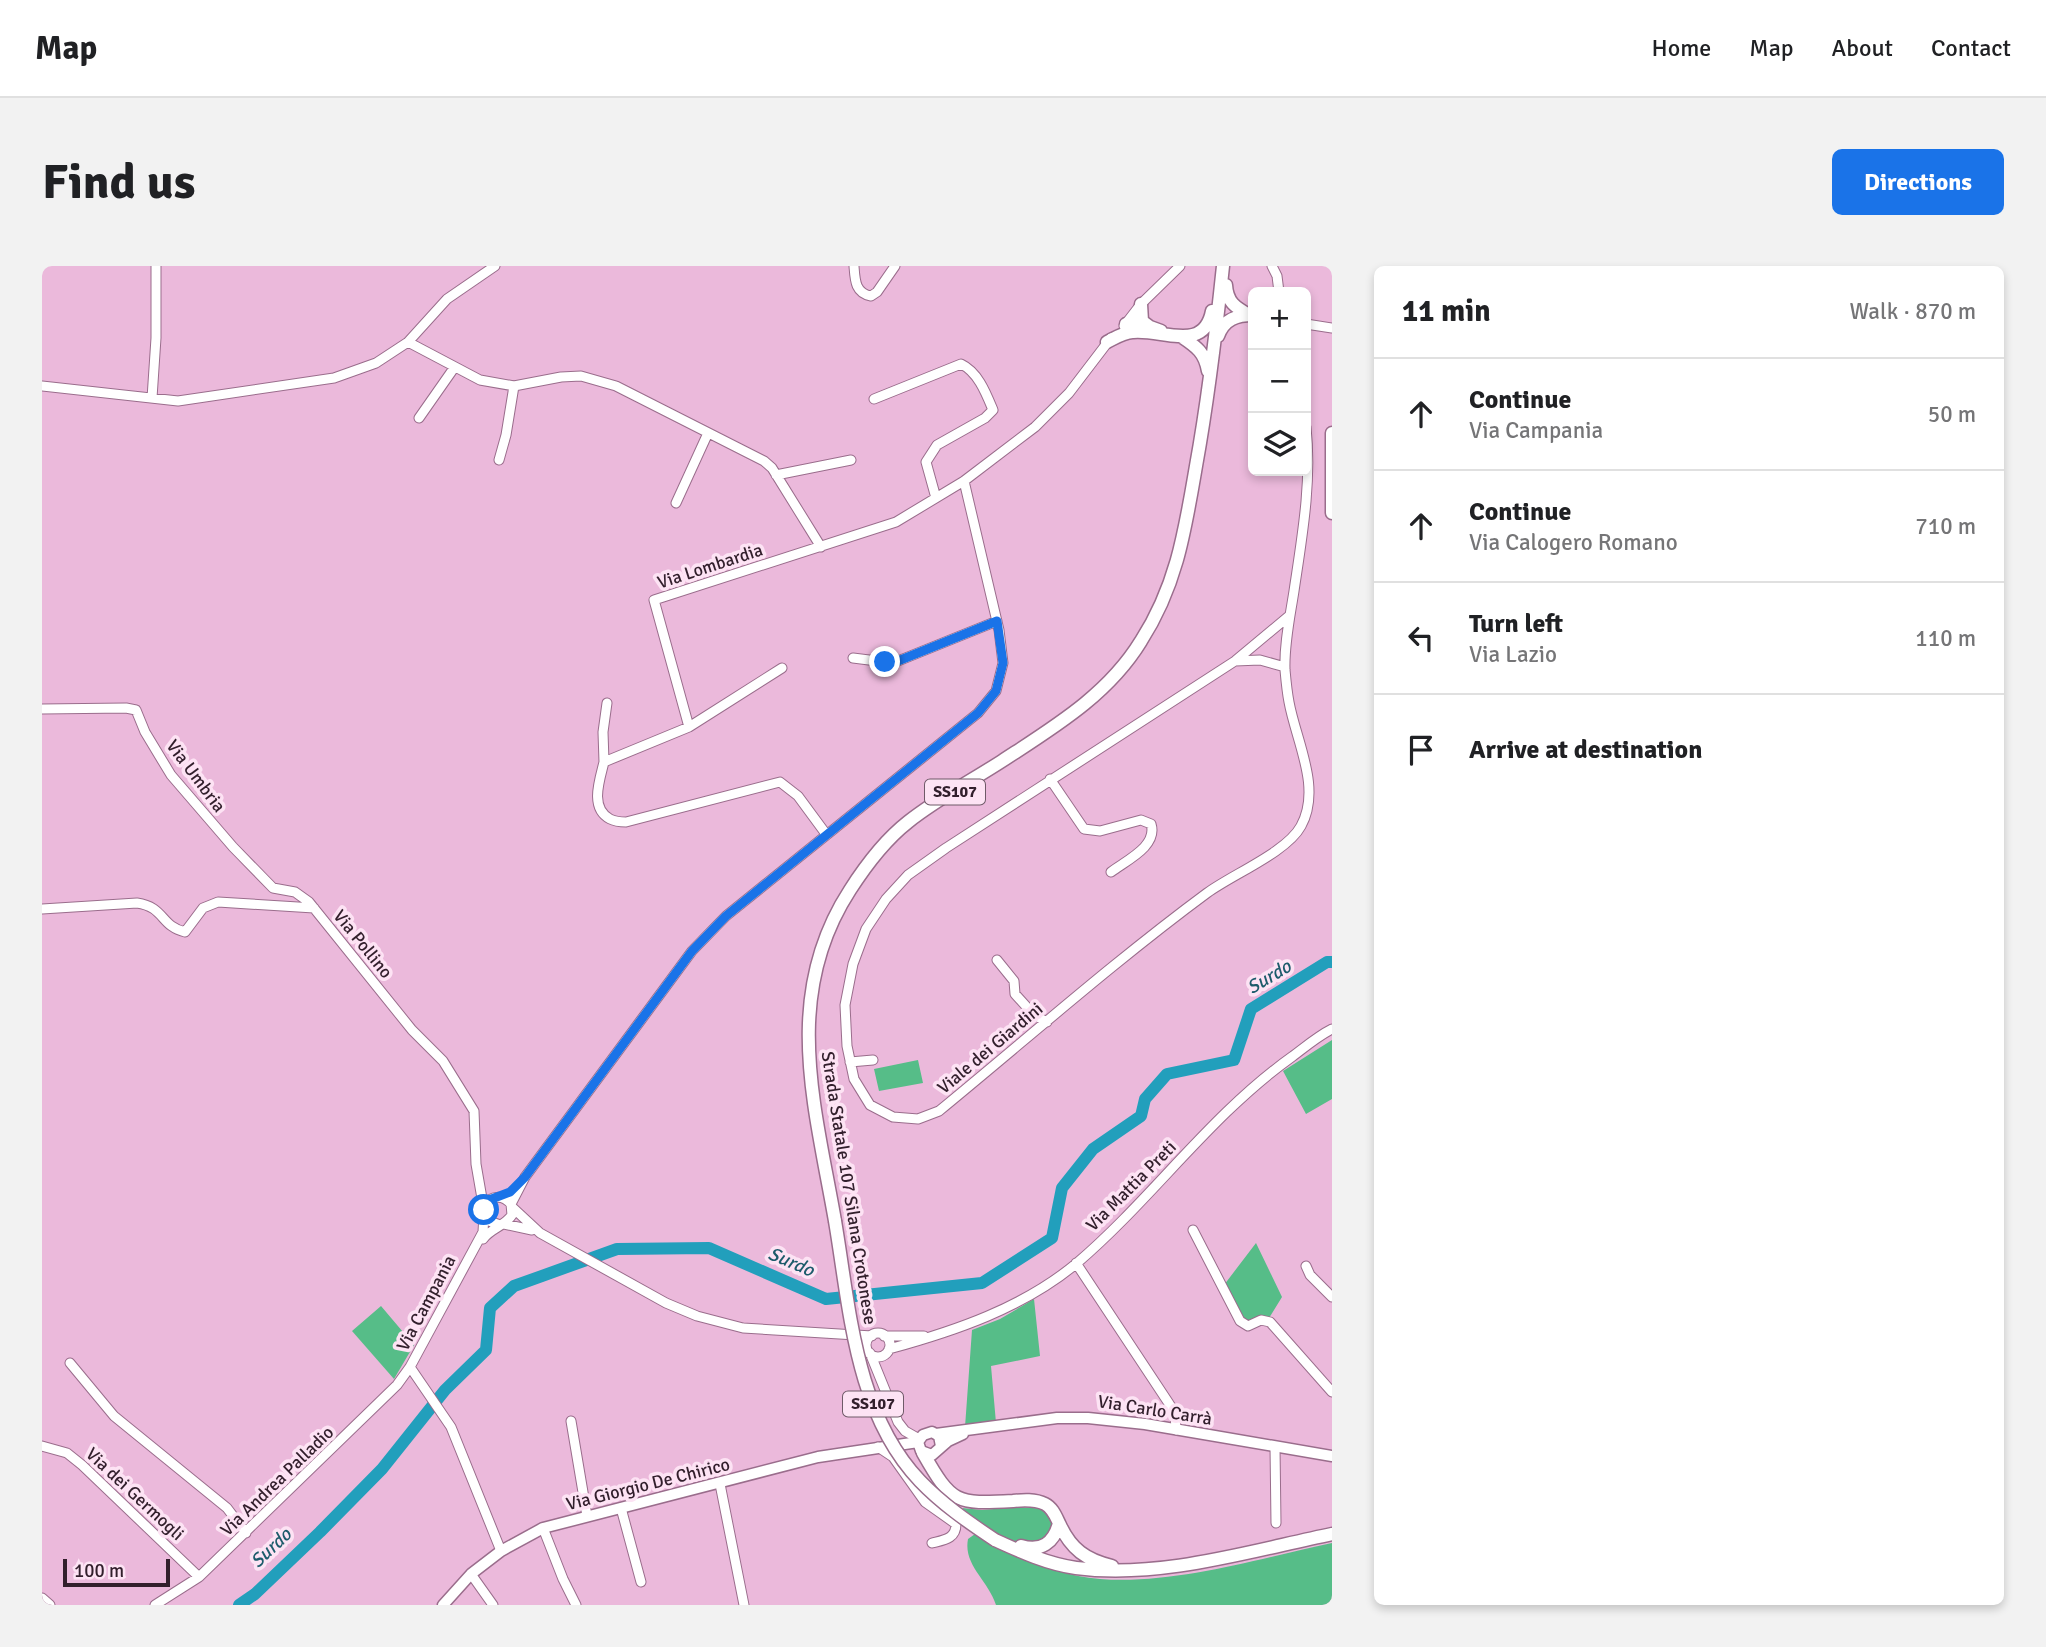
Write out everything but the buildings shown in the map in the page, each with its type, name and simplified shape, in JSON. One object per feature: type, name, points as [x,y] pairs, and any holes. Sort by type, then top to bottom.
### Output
[{"type":"highway","points":[[1224,266],[1226,296],[1232,305],[1248,313]]},
{"type":"highway","points":[[1130,328],[1194,336],[1210,322],[1224,266]]},
{"type":"highway","name":"Strada Statale 107 Silana Crotonese","points":[[1224,266],[1207,406],[1175,572],[1159,610],[1140,644],[1104,688],[1070,716],[907,823],[865,866],[834,915],[816,962],[807,1020],[810,1073],[864,1375],[883,1427],[918,1479],[967,1522],[995,1540],[1021,1553],[1074,1568],[1167,1568],[1332,1534]]},
{"type":"highway","points":[[1141,304],[1143,321],[1150,327]]},
{"type":"highway","points":[[1212,367],[1221,327],[1236,316],[1248,315]]},
{"type":"highway","points":[[1107,342],[1138,323],[1164,333]]},
{"type":"highway","points":[[1179,335],[1200,349],[1206,358],[1207,406]]},
{"type":"highway","points":[[1332,433],[1332,513]]},
{"type":"highway","points":[[927,1444],[938,1479],[949,1493],[969,1502],[1031,1500],[1045,1504],[1053,1510],[1074,1548],[1086,1557],[1133,1570]]},
{"type":"highway","points":[[995,1540],[1038,1548],[1051,1541],[1059,1523]]},
{"type":"main road","name":"Via Carlo Carrà","points":[[927,1444],[948,1441],[972,1431],[1072,1417],[1113,1419],[1332,1456]]},
{"type":"main road","name":"Via Giorgio De Chirico","points":[[443,1605],[471,1574],[501,1551],[543,1528],[818,1457],[887,1446],[927,1444]]},
{"type":"street","points":[[152,398],[156,338],[156,266]]},
{"type":"street","points":[[42,386],[178,401],[334,378],[376,363],[408,342],[447,299],[495,266]]},
{"type":"street","points":[[854,266],[857,286],[864,295],[871,296],[877,292],[895,266]]},
{"type":"street","points":[[1130,328],[1141,304],[1180,266]]},
{"type":"street","points":[[1272,266],[1277,276],[1278,287]]},
{"type":"street","points":[[408,342],[480,380],[514,386],[581,376],[616,386],[764,461],[776,475],[821,547],[896,522],[964,481],[1035,427],[1061,402],[1107,342]]},
{"type":"street","points":[[874,399],[961,364],[971,369],[993,410],[985,418],[937,445],[926,463],[936,498]]},
{"type":"street","points":[[419,418],[454,368]]},
{"type":"street","points":[[499,460],[514,386]]},
{"type":"street","points":[[677,503],[708,433]]},
{"type":"street","points":[[776,475],[851,460]]},
{"type":"street","name":"Viale dei Giardini","points":[[1289,616],[1235,661],[1050,779],[908,875],[886,899],[866,929],[853,964],[845,1004],[847,1046],[854,1079],[870,1105],[893,1117],[918,1119],[939,1111],[1209,892],[1290,841],[1302,825],[1309,804],[1308,779],[1288,701],[1285,667],[1307,476]]},
{"type":"street","points":[[540,1233],[492,1224],[484,1212],[486,1203],[510,1192],[525,1177],[692,951],[726,916],[978,713],[996,691],[1003,663],[997,621],[964,481]]},
{"type":"street","name":"Via Lombardia","points":[[689,727],[654,600],[821,547]]},
{"type":"street","points":[[853,658],[898,661],[997,621]]},
{"type":"street","points":[[1235,661],[1260,660],[1285,667]]},
{"type":"street","points":[[604,762],[689,727],[782,668]]},
{"type":"street","points":[[607,703],[603,732],[604,762],[597,794],[601,811],[610,819],[626,822],[780,782],[798,796],[826,834]]},
{"type":"street","name":"Via Umbria","points":[[42,709],[136,710],[145,732],[171,775],[233,847],[273,888],[295,892],[314,908]]},
{"type":"street","points":[[1050,779],[1084,829],[1100,831],[1142,820],[1151,824],[1154,832],[1151,842],[1111,872]]},
{"type":"street","name":"Via Pollino","points":[[42,909],[146,904],[158,911],[172,929],[185,932],[203,908],[218,902],[314,908],[412,1030],[443,1061],[460,1091],[471,1104],[476,1128],[478,1182],[484,1212]]},
{"type":"street","points":[[997,961],[1014,981],[1015,994],[1034,1015],[1047,1022]]},
{"type":"street","name":"Via Mattia Preti","points":[[933,1336],[878,1334],[869,1344],[877,1357],[1000,1311],[1028,1296],[1076,1263],[1174,1167],[1213,1124],[1275,1069],[1332,1029]]},
{"type":"street","points":[[850,1062],[873,1060]]},
{"type":"street","points":[[502,1225],[510,1219],[511,1206],[525,1177]]},
{"type":"street","points":[[478,1182],[487,1193],[499,1197],[511,1206],[540,1233],[666,1303],[743,1328],[831,1333],[869,1344],[898,1422],[899,1436],[887,1446],[925,1502],[956,1524],[956,1531],[951,1537],[932,1543]]},
{"type":"street","name":"Via Campania","points":[[410,1367],[483,1232],[484,1212]]},
{"type":"street","name":"Via Campania","points":[[471,1255],[487,1234],[502,1225]]},
{"type":"street","points":[[1193,1230],[1240,1321],[1248,1326],[1261,1320],[1270,1322],[1332,1392]]},
{"type":"street","points":[[1076,1263],[1175,1413],[1176,1430]]},
{"type":"street","points":[[1306,1266],[1310,1275],[1332,1297]]},
{"type":"street","points":[[881,1377],[889,1342],[884,1336]]},
{"type":"street","points":[[69,1363],[114,1416],[227,1508],[246,1533]]},
{"type":"street","points":[[410,1367],[451,1427],[501,1551]]},
{"type":"street","name":"Via Andrea Palladio","points":[[155,1605],[199,1577],[379,1404],[410,1367]]},
{"type":"street","points":[[571,1421],[587,1516]]},
{"type":"street","points":[[898,1422],[927,1444]]},
{"type":"street","name":"Via dei Germogli","points":[[42,1446],[73,1457],[199,1577]]},
{"type":"street","points":[[1275,1447],[1276,1523]]},
{"type":"street","points":[[720,1484],[744,1605]]},
{"type":"street","points":[[621,1508],[641,1582]]},
{"type":"street","points":[[543,1528],[576,1605]]},
{"type":"street","points":[[471,1574],[492,1605]]},
{"type":"street","points":[[42,1598],[50,1605]]},
{"type":"green space","points":[[1332,1040],[1332,1099],[1306,1114],[1283,1071]]},
{"type":"green space","points":[[918,1060],[923,1083],[879,1091],[874,1069]]},
{"type":"green space","points":[[1256,1243],[1282,1297],[1269,1318],[1247,1324],[1224,1285]]},
{"type":"green space","points":[[1034,1299],[1040,1356],[991,1366],[996,1423],[965,1427],[972,1330],[1000,1319]]},
{"type":"green space","points":[[381,1306],[414,1345],[394,1379],[352,1331]]},
{"type":"green space","points":[[1018,1507],[1047,1509],[1054,1525],[1049,1538],[1030,1544],[1009,1539],[962,1508],[982,1510]]},
{"type":"green space","points":[[975,1534],[1051,1569],[1083,1577],[1128,1580],[1217,1569],[1332,1543],[1332,1605],[996,1605],[969,1557],[968,1539]]},
{"type":"waterway","name":"Surdo","points":[[239,1605],[255,1594],[382,1469],[445,1390],[486,1350],[490,1308],[514,1286],[617,1249],[709,1248],[826,1299],[982,1283],[1052,1238],[1062,1188],[1093,1149],[1141,1116],[1145,1099],[1167,1074],[1234,1060],[1251,1009],[1327,962],[1332,962]]},
{"type":"route","points":[[484,1210],[489,1200],[510,1192],[525,1177],[692,951],[726,916],[978,713],[996,691],[1003,663],[997,621],[898,661],[885,662]]}]
